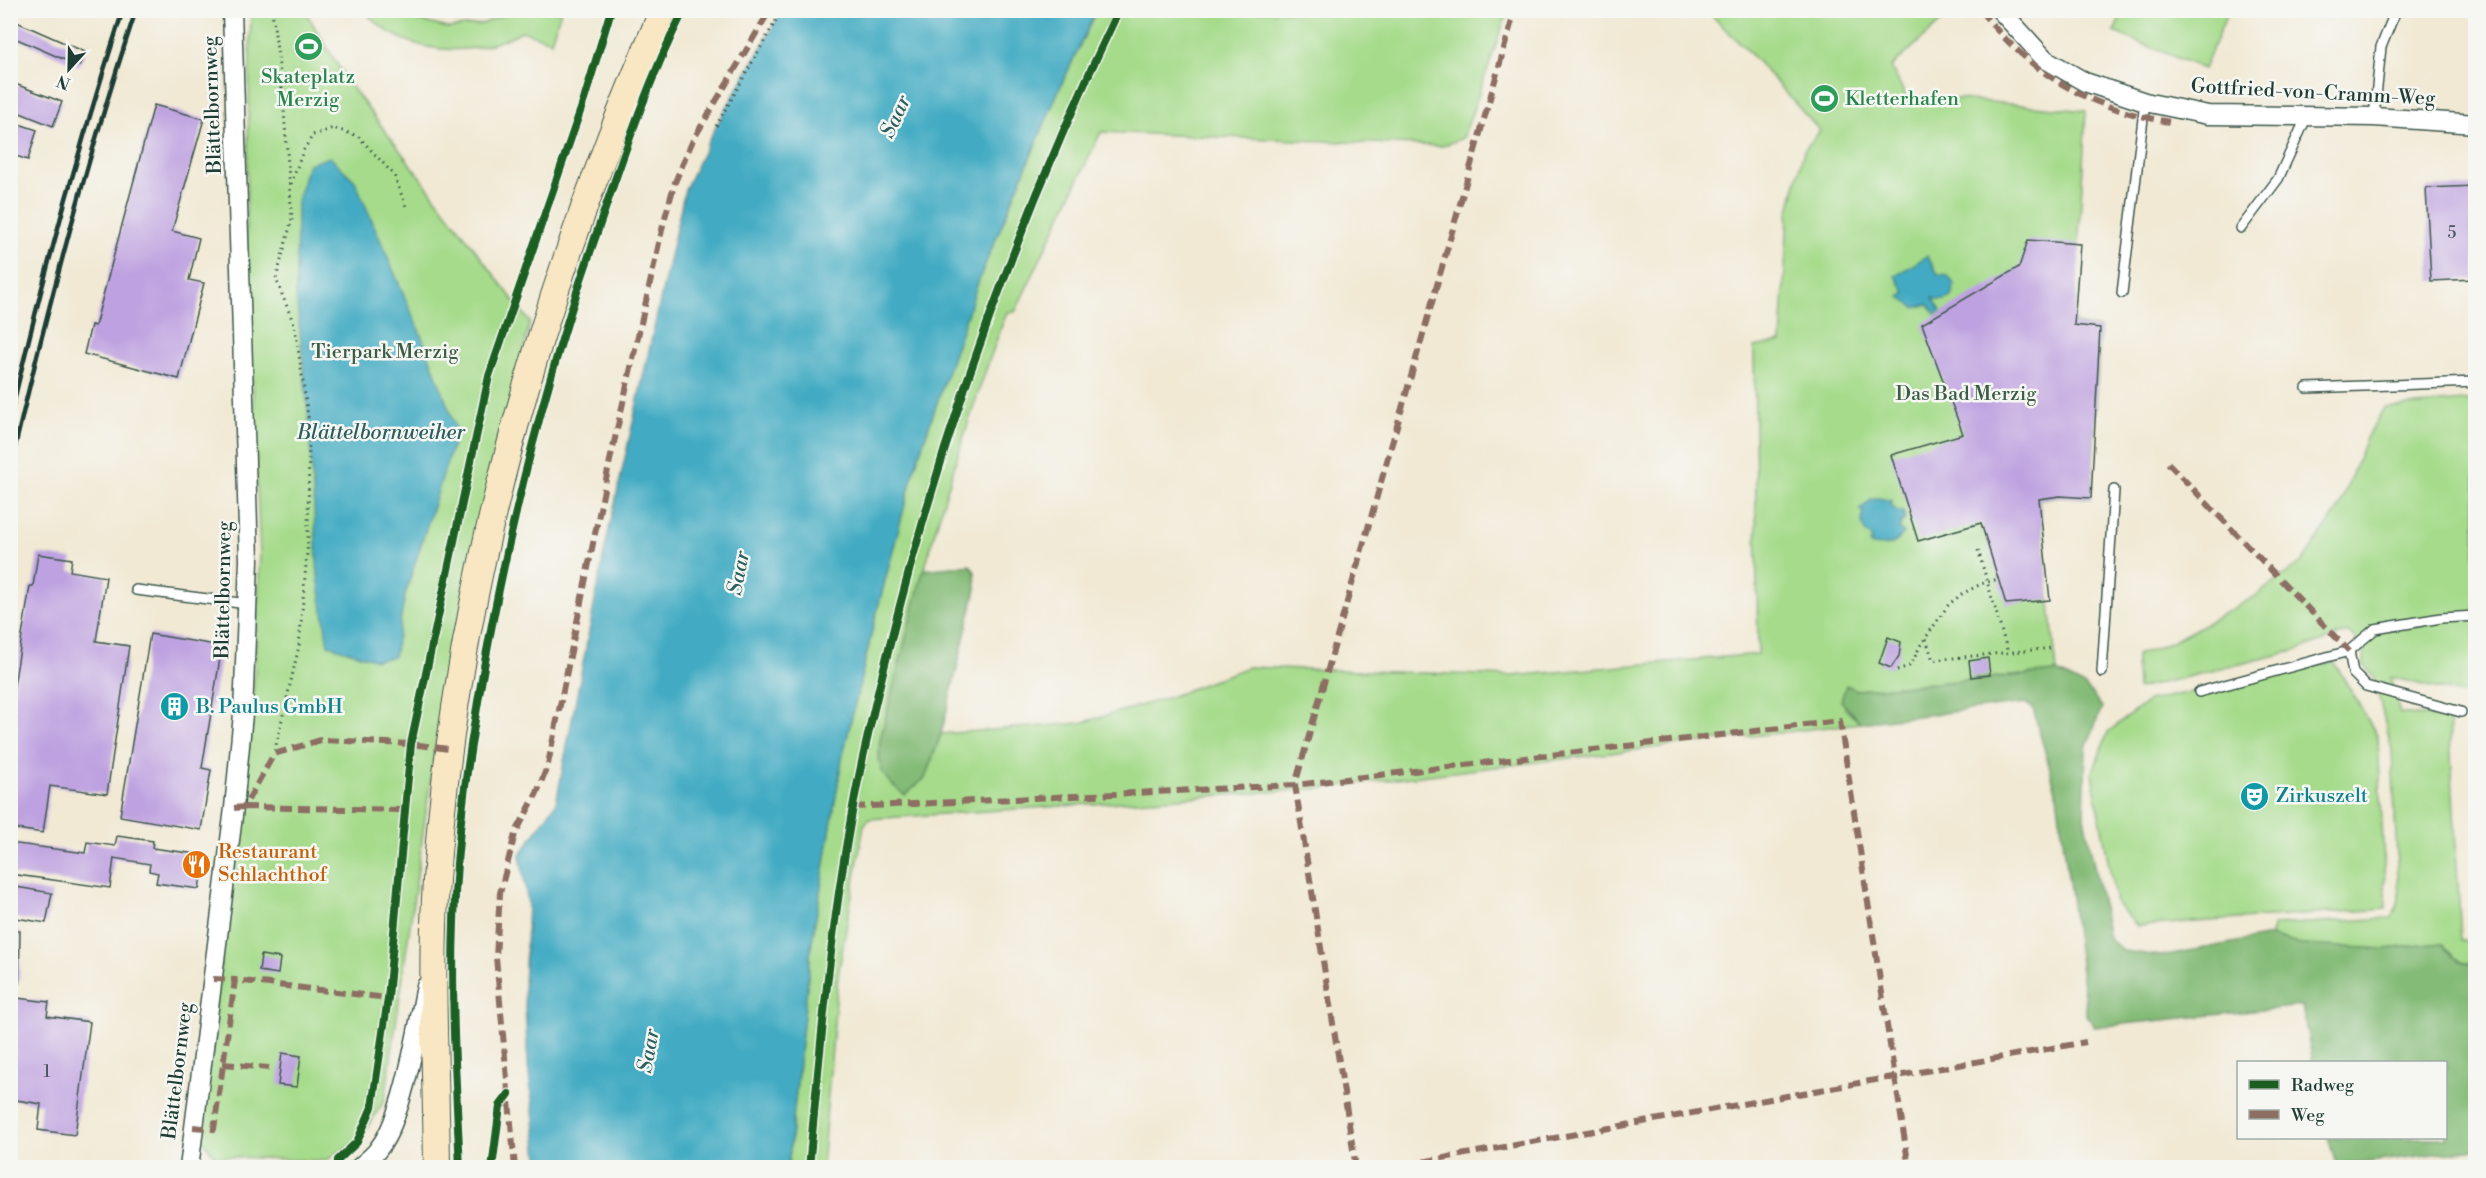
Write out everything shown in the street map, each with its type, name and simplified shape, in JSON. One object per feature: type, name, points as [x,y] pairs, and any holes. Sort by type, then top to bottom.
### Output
[{"type":"main road","points":[[437,1167],[433,946],[436,880],[449,749],[476,594],[496,502],[569,246],[663,10]]},
{"type":"street","name":"Blättelbornweg","points":[[189,1167],[234,808],[243,714],[248,604],[249,548],[232,10]]},
{"type":"street","name":"Gottfried-von-Cramm-Weg","points":[[2000,10],[2045,59],[2085,82],[2145,102],[2208,115],[2374,117],[2475,124]]},
{"type":"street","points":[[359,1167],[379,1149],[394,1119],[418,1027],[433,946]]},
{"type":"lane","points":[[2374,117],[2381,47],[2396,10]]},
{"type":"lane","points":[[2122,292],[2145,102]]},
{"type":"lane","points":[[2241,228],[2278,179],[2307,116]]},
{"type":"lane","points":[[2307,388],[2475,382]]},
{"type":"lane","points":[[2102,672],[2114,490]]},
{"type":"lane","points":[[136,590],[248,604]]},
{"type":"lane","points":[[2199,692],[2349,651],[2375,629],[2441,618],[2475,616]]},
{"type":"lane","points":[[2349,651],[2354,673],[2366,686],[2461,712]]},
{"type":"path","points":[[272,10],[283,97],[292,219],[276,279],[295,327],[309,423],[308,541],[299,646],[274,754]]},
{"type":"path","points":[[716,126],[782,10]]},
{"type":"path","points":[[290,188],[294,171],[314,135],[333,128],[358,136],[377,154],[394,175],[406,209]]},
{"type":"path","points":[[1978,550],[2008,652]]},
{"type":"path","points":[[1897,670],[1909,666],[1949,604],[1962,594],[1998,579]]},
{"type":"path","points":[[1926,639],[1933,660],[2053,648]]},
{"type":"green space","points":[[2123,10],[2228,11],[2204,69],[2114,32]]},
{"type":"green space","name":"Tierpark Merzig","points":[[251,11],[305,11],[348,82],[530,322],[436,742],[385,1100],[357,1142],[325,1161],[215,1156],[199,1136],[252,722],[260,555],[246,228]]},
{"type":"green space","points":[[364,11],[398,11],[416,20],[448,28],[482,24],[512,11],[561,11],[551,41],[522,31],[481,46],[439,49],[419,45],[399,37],[381,26]]},
{"type":"green space","name":"Das Bad Merzig","points":[[1096,11],[1508,11],[1463,138],[1442,146],[1101,132],[1015,312],[1007,312],[988,365],[953,471],[922,578],[880,740],[878,761],[925,778],[941,734],[1081,723],[1167,698],[1248,667],[1512,676],[1758,654],[1754,347],[1781,342],[1788,215],[1804,150],[1820,131],[1747,50],[1707,11],[1953,11],[1891,67],[1910,104],[1959,99],[2086,111],[2074,324],[2100,328],[2091,498],[2060,496],[2039,499],[2057,672],[1857,690],[1847,686],[1845,709],[1860,723],[1313,789],[869,819],[864,825],[838,975],[822,1167],[788,1168],[811,948],[842,759],[875,619],[914,470],[981,274],[1058,92]]},
{"type":"green space","points":[[2475,400],[2475,697],[2390,677],[2400,713],[2449,719],[2461,941],[2475,940],[2475,963],[2456,958],[2442,943],[2385,949],[2302,945],[2270,936],[2274,925],[2392,918],[2399,900],[2392,750],[2374,678],[2364,665],[2363,648],[2348,632],[2298,650],[2137,689],[2136,655],[2170,643],[2254,597],[2303,561],[2339,508],[2366,438],[2384,408]]},
{"type":"green space","points":[[970,565],[975,572],[976,589],[941,734],[925,778],[905,795],[882,772],[879,758],[880,740],[923,570]]},
{"type":"green space","points":[[2334,662],[2378,737],[2386,909],[2137,926],[2116,903],[2092,774],[2108,732],[2148,701]]},
{"type":"green space","points":[[2057,672],[2085,686],[2102,707],[2086,748],[2084,817],[2109,938],[2123,951],[2161,956],[2270,936],[2302,945],[2385,949],[2442,943],[2456,958],[2475,963],[2475,1149],[2337,1166],[2328,1139],[2447,1139],[2447,1061],[2313,1061],[2302,1006],[2094,1027],[2087,1015],[2057,795],[2033,708],[2025,703],[1860,723],[1841,701],[1846,685],[1857,690]]},
{"type":"water","name":"Saar","points":[[782,11],[1096,11],[1058,92],[981,274],[914,470],[875,619],[842,759],[811,948],[788,1167],[539,1167],[528,1065],[524,986],[528,904],[520,855],[556,803],[607,538],[685,189],[716,126]]},
{"type":"water","name":"Blättelbornweiher","points":[[330,157],[355,181],[424,342],[457,431],[405,595],[394,657],[376,660],[328,645],[318,577],[309,423],[296,293],[297,202],[308,164]]},
{"type":"water","points":[[1927,256],[1938,274],[1947,275],[1954,284],[1953,295],[1948,299],[1933,298],[1941,311],[1935,314],[1928,304],[1915,308],[1900,297],[1906,293],[1895,276]]},
{"type":"water","points":[[1879,498],[1893,501],[1891,505],[1898,512],[1903,511],[1905,520],[1902,521],[1899,530],[1904,533],[1901,537],[1885,546],[1870,544],[1872,538],[1864,530],[1862,520],[1864,512],[1860,510],[1871,500]]},
{"type":"building","points":[[10,19],[85,52],[79,66],[10,36]]},
{"type":"building","points":[[10,82],[62,102],[53,126],[10,109]]},
{"type":"building","points":[[154,105],[204,119],[172,231],[199,238],[189,280],[204,283],[179,379],[84,354],[91,325],[95,326]]},
{"type":"building","points":[[10,121],[37,130],[28,160],[10,154]]},
{"type":"building","points":[[2475,186],[2475,279],[2431,281],[2426,188]]},
{"type":"building","points":[[2028,240],[2080,244],[2074,325],[2100,328],[2091,498],[2060,496],[2039,499],[2050,600],[2006,604],[1981,523],[1918,541],[1891,455],[1963,434],[1922,324],[2019,267]]},
{"type":"building","points":[[38,554],[72,559],[70,571],[106,577],[96,641],[129,646],[107,794],[50,786],[43,833],[10,828],[10,711],[30,586],[33,586]]},
{"type":"building","name":"B. Paulus GmbH","points":[[150,634],[222,646],[202,768],[211,770],[201,830],[120,816]]},
{"type":"building","points":[[1888,637],[1901,642],[1899,656],[1891,668],[1879,663]]},
{"type":"building","points":[[1988,658],[1990,675],[1971,677],[1969,661]]},
{"type":"building","points":[[117,836],[153,841],[152,848],[204,855],[199,889],[156,883],[158,873],[149,871],[150,864],[114,858],[110,888],[10,874],[10,843],[85,853],[87,842],[115,846]]},
{"type":"building","points":[[10,886],[52,893],[46,923],[10,917]]},
{"type":"building","points":[[10,931],[20,931],[19,983],[10,983]]},
{"type":"building","points":[[261,955],[280,958],[278,974],[259,971]]},
{"type":"building","points":[[17,998],[49,1002],[47,1016],[90,1022],[75,1135],[38,1130],[41,1104],[10,1099],[10,1045]]},
{"type":"building","points":[[282,1053],[301,1056],[297,1087],[278,1085]]},
{"type":"railway","points":[[10,418],[62,213],[123,10]]},
{"type":"railway","points":[[10,468],[68,238],[100,123],[136,10]]},
{"type":"marked path","points":[[515,1168],[496,957],[500,893],[515,834],[537,793],[548,764],[609,465],[664,221],[675,182],[693,140],[770,10]]},
{"type":"marked path","points":[[1356,1168],[1295,785],[1515,10]]},
{"type":"marked path","points":[[1980,10],[2020,53],[2063,85],[2112,108],[2169,122]]},
{"type":"marked path","points":[[2168,463],[2349,651]]},
{"type":"marked path","points":[[853,807],[1295,785],[1840,721],[1909,1168]]},
{"type":"marked path","points":[[234,808],[244,807],[274,754],[321,740],[411,744],[449,749]]},
{"type":"marked path","points":[[244,807],[405,810]]},
{"type":"marked path","points":[[213,979],[235,980]]},
{"type":"marked path","points":[[193,1127],[214,1129],[235,980],[388,998]]},
{"type":"marked path","points":[[1388,1168],[2086,1042]]},
{"type":"marked path","points":[[223,1064],[269,1068]]},
{"type":"cycle path","points":[[337,1168],[338,1160],[357,1142],[372,1107],[388,998],[411,744],[489,376],[584,100],[611,10]]},
{"type":"cycle path","points":[[460,1168],[454,1014],[455,890],[468,762],[494,613],[517,506],[559,348],[634,125],[684,10]]},
{"type":"cycle path","points":[[809,1168],[827,987],[845,852],[872,715],[916,545],[939,466],[992,311],[1052,159],[1119,10]]},
{"type":"cycle path","points":[[492,1168],[500,1106],[509,1094]]},
{"type":"place","name":"Skateplatz Merzig","points":[[308,46]]},
{"type":"place","name":"Kletterhafen","points":[[1824,99]]},
{"type":"place","name":"B. Paulus GmbH","points":[[175,707]]},
{"type":"place","name":"Zirkuszelt","points":[[2255,796]]},
{"type":"place","name":"Restaurant Schlachthof","points":[[197,864]]}]
